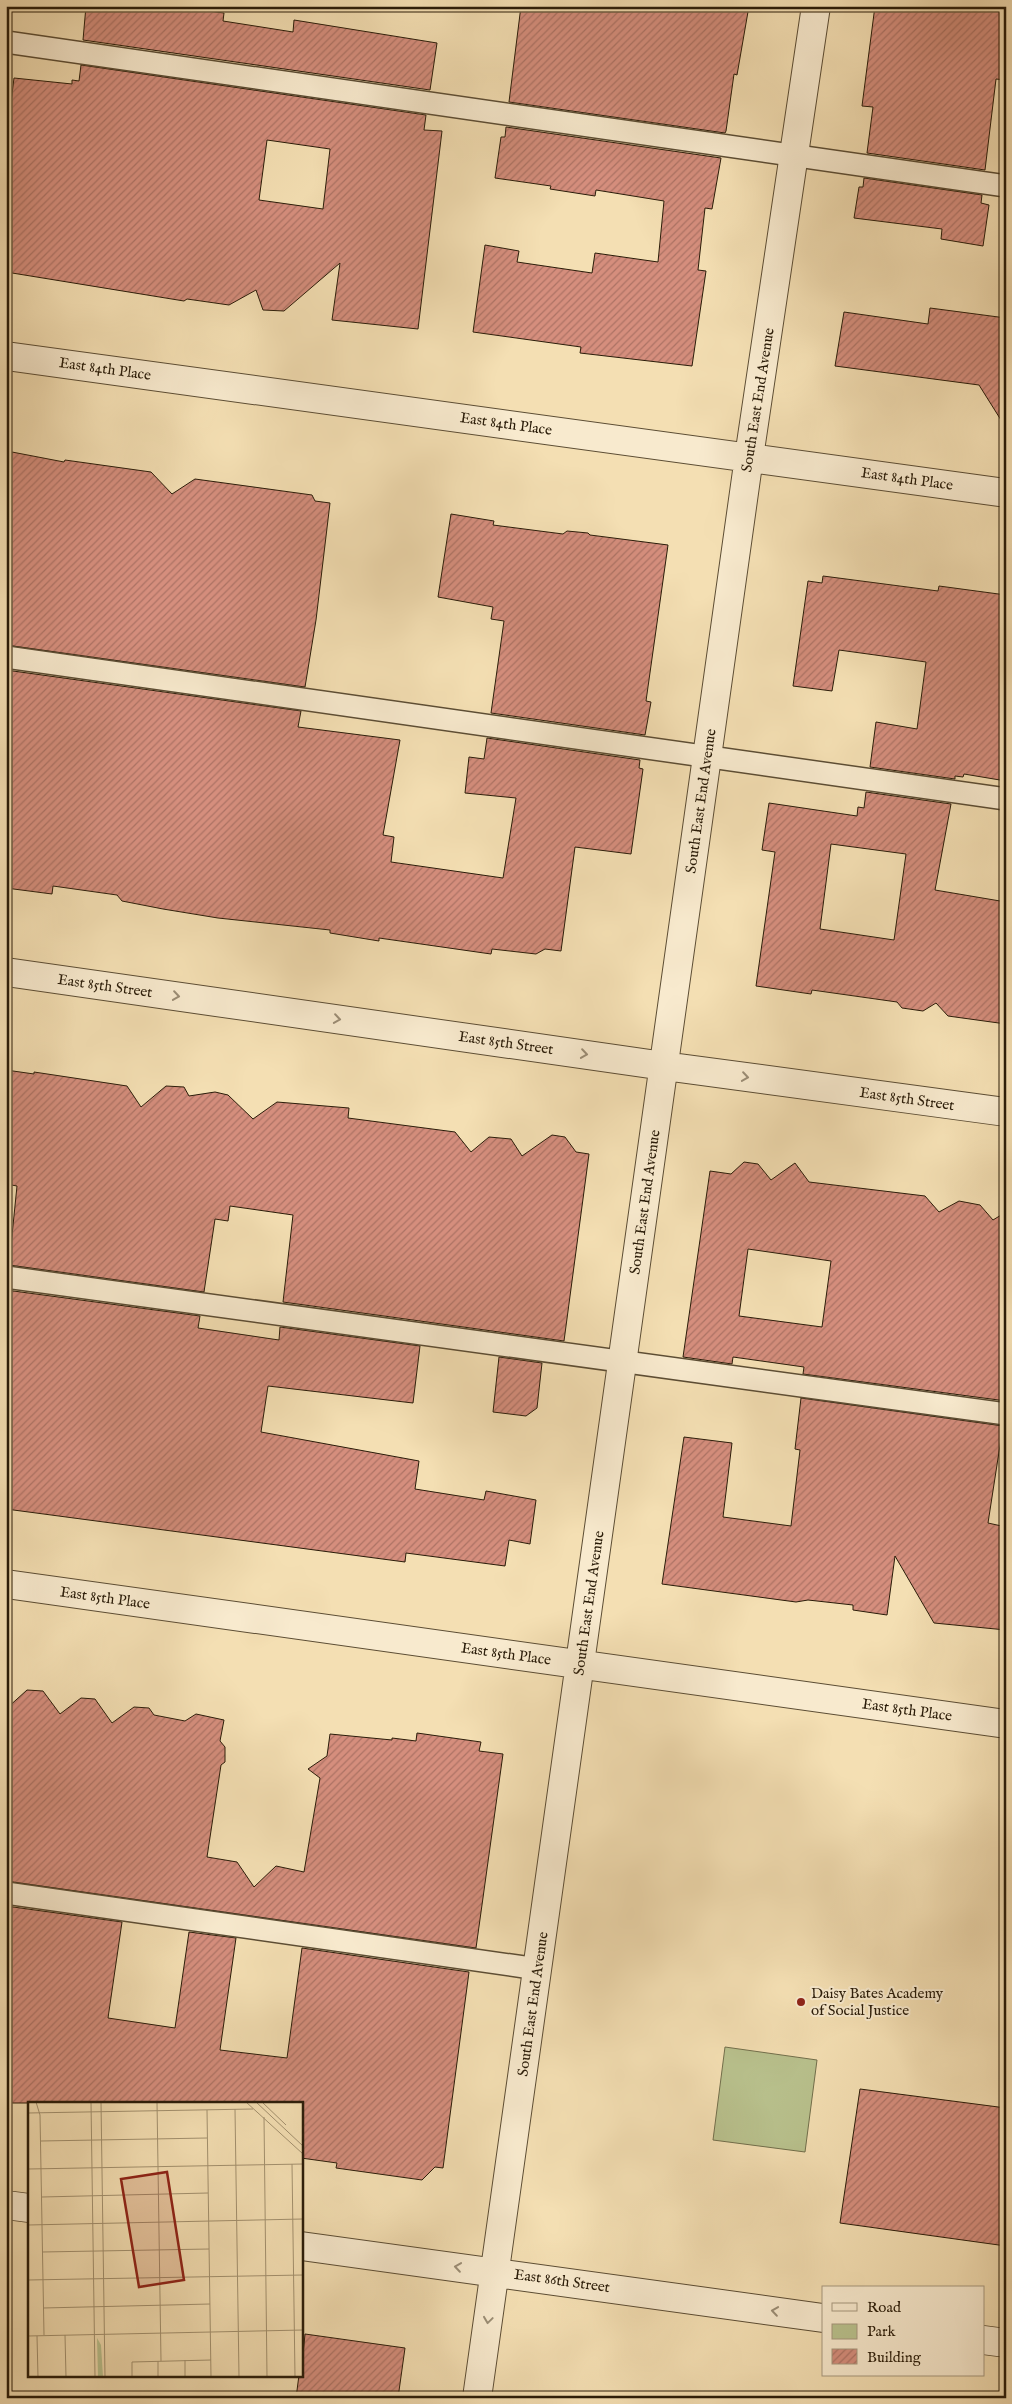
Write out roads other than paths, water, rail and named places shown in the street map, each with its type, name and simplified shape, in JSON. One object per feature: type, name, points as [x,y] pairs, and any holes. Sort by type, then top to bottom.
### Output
[{"type":"street","name":"South East End Avenue","points":[[478,2398],[749,457],[795,158],[816,6]]},
{"type":"street","name":"East 84th Place","points":[[6,356],[1006,492]]},
{"type":"street","name":"East 85th Street","points":[[6,972],[664,1066],[1006,1112]]},
{"type":"street","name":"East 85th Place","points":[[6,1584],[1006,1724]]},
{"type":"street","points":[[6,2205],[28,2208]]},
{"type":"street","name":"East 86th Street","points":[[302,2246],[822,2318]]},
{"type":"street","points":[[984,2340],[1006,2344]]},
{"type":"lane","points":[[6,42],[795,158],[1006,186]]},
{"type":"lane","points":[[6,657],[1006,799]]},
{"type":"lane","points":[[6,1277],[1006,1414]]},
{"type":"lane","points":[[6,1893],[538,1968]]},
{"type":"place","name":"Daisy Bates Academy of Social Justice","points":[[801,2002]]}]
